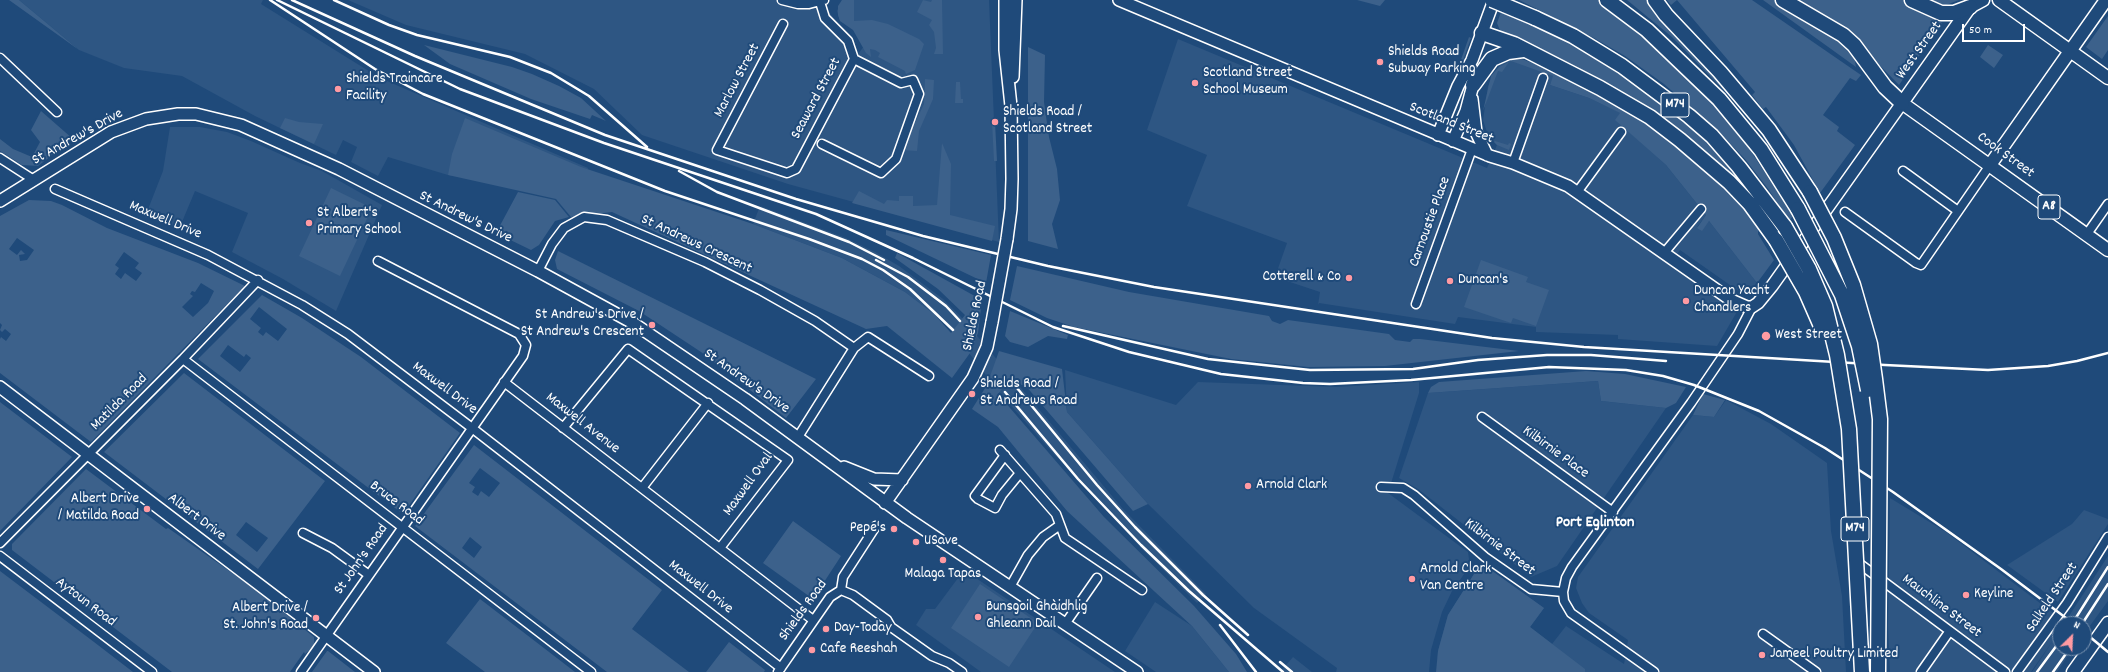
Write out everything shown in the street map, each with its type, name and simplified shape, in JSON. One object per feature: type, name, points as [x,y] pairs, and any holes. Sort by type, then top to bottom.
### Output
[{"type":"highway","name":"M74","points":[[1493,0],[1573,36],[1622,66],[1689,116],[1712,136],[1739,167],[1785,227],[1809,269],[1831,327],[1849,429],[1853,481],[1862,672]]},
{"type":"highway","name":"M74","points":[[1607,0],[1647,30],[1719,99],[1761,150],[1798,209],[1842,295],[1859,346],[1869,394],[1878,460]]},
{"type":"highway","name":"M74","points":[[1655,0],[1666,15],[1720,72],[1769,130],[1810,192],[1845,264],[1866,330],[1875,379],[1880,419],[1878,460],[1880,516],[1878,672]]},
{"type":"highway","points":[[1784,0],[1843,36],[1854,45],[1885,88],[1902,103]]},
{"type":"highway","points":[[1912,0],[1941,13],[1954,13],[1973,2]]},
{"type":"highway","name":"M74","points":[[1482,33],[1514,44],[1523,50],[1600,88],[1650,117],[1680,140],[1729,182],[1750,204],[1776,240],[1806,292],[1816,312],[1842,387]]},
{"type":"highway","points":[[1472,88],[1492,59],[1508,52],[1523,50]]},
{"type":"main road","points":[[1973,2],[1983,0]]},
{"type":"main road","points":[[1999,0],[2108,78]]},
{"type":"main road","points":[[1990,165],[2106,0]]},
{"type":"main road","name":"West Street","points":[[1902,103],[1973,2]]},
{"type":"main road","name":"Cook Street","points":[[1902,103],[2108,250]]},
{"type":"main road","points":[[2073,672],[2108,623]]},
{"type":"street","points":[[782,0],[798,4],[822,1]]},
{"type":"street","points":[[999,0],[1004,23]]},
{"type":"street","name":"Shields Road","points":[[885,503],[974,378],[987,347],[1007,239],[1012,186],[1011,106],[1004,23],[1005,0]]},
{"type":"street","name":"Shields Road","points":[[1011,106],[1015,50],[1016,0]]},
{"type":"street","points":[[1015,13],[1021,0]]},
{"type":"street","name":"Scotland Street","points":[[1119,0],[1438,135],[1487,155],[1513,163],[1578,191],[1731,300],[1747,307],[1752,307]]},
{"type":"street","points":[[1438,135],[1458,86],[1472,60],[1493,0]]},
{"type":"street","name":"Seaward Street","points":[[796,170],[854,59],[848,41],[825,18],[822,1]]},
{"type":"street","name":"Marlow Street","points":[[783,24],[717,150],[787,173],[796,170]]},
{"type":"street","points":[[0,58],[57,112]]},
{"type":"street","points":[[822,144],[881,173],[896,159],[919,94],[913,80],[901,82],[854,59]]},
{"type":"street","points":[[1472,60],[1472,88],[1476,132],[1487,155]]},
{"type":"street","points":[[1513,163],[1543,78]]},
{"type":"street","points":[[1453,141],[1466,111],[1472,88]]},
{"type":"street","name":"West Street","points":[[1563,592],[1566,578],[1572,567],[1738,334],[1752,307],[1758,303],[1772,286],[1902,103]]},
{"type":"street","name":"St Andrew's Drive","points":[[0,201],[91,144],[129,124],[156,117],[178,114],[218,118],[242,124],[338,169],[604,305],[655,337],[798,437],[885,503],[1010,588],[1138,672]]},
{"type":"street","points":[[1578,191],[1621,132]]},
{"type":"street","name":"Carnoustie Place","points":[[1416,304],[1472,149]]},
{"type":"street","points":[[0,158],[34,180]]},
{"type":"street","points":[[1845,212],[1916,263],[1921,264],[1990,165]]},
{"type":"street","points":[[1903,171],[1958,211]]},
{"type":"street","name":"Maxwell Drive","points":[[55,189],[208,255],[258,280],[302,305],[348,334],[472,428],[779,671]]},
{"type":"street","points":[[2087,234],[2108,204]]},
{"type":"street","points":[[1664,253],[1700,208]]},
{"type":"street","name":"St Andrews Crescent","points":[[538,271],[552,244],[564,228],[584,217],[608,220],[705,262],[746,283],[815,321],[854,348]]},
{"type":"street","name":"St John's Road","points":[[301,672],[523,356],[526,345],[519,334],[378,261]]},
{"type":"street","name":"Matilda Road","points":[[0,543],[183,359],[258,280]]},
{"type":"street","points":[[798,437],[854,348],[868,337],[929,376]]},
{"type":"street","points":[[563,428],[628,349],[708,403],[642,488]]},
{"type":"street","name":"Bruce Road","points":[[183,359],[591,672]]},
{"type":"street","name":"Maxwell Avenue","points":[[504,382],[813,620]]},
{"type":"street","name":"Albert Drive","points":[[0,387],[374,672]]},
{"type":"street","name":"Maxwell Oval","points":[[708,403],[788,460],[720,548]]},
{"type":"street","name":"Kilbirnie Place","points":[[1482,417],[1612,512]]},
{"type":"street","points":[[1020,473],[1002,495],[995,508],[975,496],[1003,453],[1056,514],[1065,538],[1142,590]]},
{"type":"street","points":[[826,458],[874,479],[902,480]]},
{"type":"street","name":"Kilbirnie Street","points":[[1381,487],[1403,488],[1414,495],[1485,557],[1531,589],[1563,592]]},
{"type":"street","points":[[1010,588],[1033,549],[1043,537],[1060,525]]},
{"type":"street","name":"Shields Road","points":[[779,671],[830,597],[841,590],[843,577],[876,526]]},
{"type":"street","points":[[303,533],[332,548],[369,575]]},
{"type":"street","name":"Salkeld Street","points":[[2017,672],[2067,603],[2108,537]]},
{"type":"street","name":"Aytoun Road","points":[[0,556],[152,672]]},
{"type":"street","name":"Mauchline Street","points":[[1860,564],[1949,632],[2005,672]]},
{"type":"street","points":[[1065,624],[1097,578]]},
{"type":"street","points":[[841,590],[853,595],[887,620],[891,627],[932,656],[949,663],[962,672]]},
{"type":"street","points":[[1563,592],[1564,601],[1571,613],[1654,672]]},
{"type":"street","points":[[1921,672],[1949,632]]},
{"type":"street","points":[[1763,634],[1816,672]]},
{"type":"shaded area","points":[[9,0],[19,0],[79,50]]},
{"type":"shaded area","points":[[19,0],[263,0],[261,4],[380,78],[588,168],[579,196],[448,175],[388,157],[378,176],[351,162],[357,147],[343,140],[336,155],[255,116],[182,76],[124,68],[79,50]]},
{"type":"shaded area","points":[[348,0],[821,0],[858,54],[871,37],[840,21],[837,11],[842,0],[989,0],[999,242],[788,184],[642,135],[594,89],[525,54],[406,25]]},
{"type":"shaded area","points":[[842,0],[854,0],[854,21],[872,20],[888,24],[919,39],[924,44],[915,70],[906,74],[905,71],[878,57],[880,53],[875,50],[870,49],[871,57],[866,53],[853,30],[840,21],[838,6]]},
{"type":"shaded area","points":[[923,0],[931,2],[932,0],[942,0],[943,54],[934,54],[936,48],[934,32],[929,25],[932,20],[917,12]]},
{"type":"shaded area","points":[[1357,0],[1385,0],[1380,6]]},
{"type":"shaded area","points":[[1519,0],[1600,0],[1634,27],[1713,101],[1741,136],[1793,216],[1789,221],[1769,190],[1745,159],[1719,132],[1664,84],[1625,56],[1594,38]]},
{"type":"shaded area","points":[[1627,0],[1649,0],[1742,103],[1808,194],[1804,199],[1768,143],[1742,109],[1672,37]]},
{"type":"shaded area","points":[[1667,0],[1677,0],[1671,5]]},
{"type":"shaded area","points":[[1677,0],[1752,0],[1861,75],[1856,81],[1850,78],[1823,115],[1839,127],[1837,131],[1855,145],[1820,193],[1794,145],[1766,107],[1763,109],[1752,95],[1755,92]]},
{"type":"shaded area","points":[[1763,0],[1776,0],[1845,42],[1854,57],[1856,67]]},
{"type":"shaded area","points":[[1800,0],[1905,0],[1942,23],[1899,85],[1852,37],[1799,3]]},
{"type":"shaded area","points":[[1927,0],[1959,0],[1946,5],[1946,9]]},
{"type":"shaded area","points":[[1501,12],[1539,27],[1569,43],[1649,93],[1696,132],[1735,173],[1756,199],[1754,200],[1708,155],[1501,33],[1497,23]]},
{"type":"shaded area","points":[[2108,16],[2108,50],[2102,59],[2086,47]]},
{"type":"shaded area","points":[[1469,37],[1471,38],[1446,109],[1444,108]]},
{"type":"shaded area","points":[[1178,39],[1487,168],[1497,145],[1488,135],[1483,120],[1488,86],[1495,71],[1501,64],[1514,59],[1554,76],[1550,85],[1589,98],[1621,113],[1616,120],[1666,165],[1706,215],[1697,227],[1709,221],[1757,283],[1747,292],[1740,292],[1680,250],[1672,262],[1738,310],[1717,346],[1618,339],[1618,335],[1536,332],[1536,327],[1458,317],[1455,324],[1319,303],[1318,305],[1320,292],[1275,277],[1287,243],[1187,206],[1207,155],[1147,130]]},
{"type":"shaded area","points":[[424,45],[512,67],[532,74],[581,98],[606,121],[592,115],[590,119],[531,99],[450,64]]},
{"type":"shaded area","points":[[1988,45],[2003,55],[1994,68],[1980,57]]},
{"type":"shaded area","points":[[1028,47],[1045,55],[1044,102],[1049,137],[1057,169],[1060,200],[1052,224],[1058,249],[1028,241]]},
{"type":"shaded area","points":[[1511,58],[1519,58],[1554,71],[1642,119],[1675,144],[1734,196],[1758,224],[1758,234],[1774,260],[1757,283],[1709,221],[1702,231],[1697,228],[1706,215],[1666,165],[1615,120],[1620,113],[1589,98],[1550,85],[1553,76],[1511,61]]},
{"type":"shaded area","points":[[1509,62],[1502,72],[1498,71],[1483,111],[1491,76],[1499,67]]},
{"type":"shaded area","points":[[925,79],[934,80],[933,99],[919,131],[917,151],[902,150],[924,104]]},
{"type":"shaded area","points":[[956,82],[960,82],[961,99],[963,99],[963,103],[955,103]]},
{"type":"shaded area","points":[[41,111],[73,139],[38,166],[22,165],[0,151],[0,139],[13,149],[32,157],[40,142],[31,130]]},
{"type":"shaded area","points":[[285,118],[299,122],[323,124],[314,144],[280,128]]},
{"type":"shaded area","points":[[465,118],[581,167],[753,224],[842,258],[905,292],[934,314],[951,333],[965,315],[938,289],[895,258],[897,253],[982,300],[978,333],[970,353],[952,378],[887,326],[866,329],[612,212],[571,217],[556,199],[448,175],[452,154]]},
{"type":"shaded area","points":[[992,122],[995,122],[997,161],[994,161]]},
{"type":"shaded area","name":"St Albert's Primary School","points":[[170,127],[200,127],[227,132],[322,171],[382,205],[336,311],[283,279],[232,252],[248,213],[195,191],[179,229],[145,217],[163,171]]},
{"type":"shaded area","points":[[1494,142],[1508,145],[1509,143],[1511,144],[1509,150],[1497,145]]},
{"type":"shaded area","points":[[942,143],[951,164],[950,215],[995,226],[992,241],[852,203],[859,191],[884,204],[887,200],[899,201],[899,196],[913,196],[913,206],[937,205]]},
{"type":"shaded area","points":[[331,188],[372,208],[340,276],[299,256]]},
{"type":"shaded area","points":[[518,192],[555,200],[569,217],[555,221],[539,245],[531,250],[496,233]]},
{"type":"shaded area","points":[[29,200],[51,201],[107,228],[198,263],[245,286],[91,442],[0,373],[0,339],[1,337],[6,341],[11,334],[5,329],[2,332],[0,330],[2,325],[0,323],[0,216]],"holes":[[[17,238],[34,250],[27,260],[20,261],[19,255],[25,254],[21,250],[17,255],[9,249]],[[124,252],[139,263],[135,268],[142,273],[136,281],[125,273],[121,279],[115,274],[119,268],[115,265]],[[201,283],[214,291],[208,303],[193,317],[182,307],[193,296],[190,294],[192,291],[195,292]]]},
{"type":"shaded area","points":[[760,206],[846,238],[875,252],[899,266],[943,299],[962,318],[1123,509],[1206,594],[1197,603],[1142,549],[999,392],[952,331],[934,314],[905,292],[842,258],[753,224]]},
{"type":"shaded area","points":[[886,230],[991,255],[986,283],[886,235]]},
{"type":"shaded area","points":[[558,251],[816,379],[786,418],[701,352],[639,311],[557,269],[555,260]]},
{"type":"shaded area","points":[[1481,260],[1528,277],[1526,282],[1549,290],[1536,326],[1513,318],[1511,323],[1464,307]]},
{"type":"shaded area","points":[[1017,266],[1129,292],[1269,316],[1272,321],[1280,324],[1288,320],[1389,334],[1395,340],[1410,342],[1413,339],[1420,339],[1519,351],[1385,366],[1308,367],[1231,359],[1074,327],[1047,318],[1010,300]]},
{"type":"shaded area","points":[[262,295],[302,318],[361,357],[460,433],[403,514],[198,359]],"holes":[[[259,307],[287,329],[278,341],[266,332],[263,336],[258,332],[261,328],[250,319]],[[228,345],[244,357],[246,354],[251,358],[240,372],[220,356]]]},
{"type":"shaded area","points":[[1010,311],[1068,335],[1067,339],[1048,336],[1028,347],[1010,342],[1005,336]]},
{"type":"shaded area","points":[[999,351],[1062,369],[1067,412],[1148,504],[1133,511],[1025,385],[1006,384],[998,394],[1104,517],[1194,606],[1236,654],[1247,672],[1229,672],[1192,626],[1067,511],[998,427],[972,409],[987,385]]},
{"type":"shaded area","name":"Arnold Clark","points":[[1065,370],[1176,405],[1198,382],[1336,387],[1419,382],[1419,393],[1388,493],[1468,552],[1470,566],[1452,591],[1442,612],[1431,650],[1429,672],[1336,672],[1337,668],[1254,608],[1148,504],[1067,412]]},
{"type":"shaded area","points":[[1586,371],[1625,374],[1686,387],[1676,403],[1666,408],[1601,401],[1598,381],[1428,393],[1431,387],[1439,382]]},
{"type":"shaded area","points":[[184,373],[325,481],[258,569],[104,452]],"holes":[[[246,522],[268,538],[257,552],[236,535]]]},
{"type":"shaded area","points":[[1598,381],[1601,401],[1666,408],[1557,566],[1531,577],[1418,489],[1399,478],[1428,393]]},
{"type":"shaded area","points":[[1703,394],[1725,400],[1714,417],[1693,415]]},
{"type":"shaded area","points":[[1726,400],[1771,424],[1827,463],[1831,531],[1842,596],[1846,672],[1437,672],[1438,651],[1448,615],[1481,563],[1544,608],[1530,627],[1552,644],[1566,626],[1624,664],[1628,640],[1589,613],[1582,603],[1576,588],[1578,577],[1693,415],[1714,417]]},
{"type":"shaded area","points":[[0,402],[72,457],[0,531]]},
{"type":"shaded area","points":[[474,445],[662,590],[632,629],[689,672],[607,672],[415,526]],"holes":[[[480,468],[500,483],[489,497],[481,491],[478,496],[472,492],[475,487],[469,483]],[[470,537],[482,547],[474,558],[462,548]]]},
{"type":"shaded area","points":[[86,469],[166,529],[168,528],[255,589],[314,637],[314,646],[305,654],[304,652],[290,672],[172,672],[12,550],[12,544]]},
{"type":"shaded area","points":[[1890,498],[1946,532],[2057,616],[2052,616],[2052,642],[2031,672],[1890,672],[1888,626]]},
{"type":"shaded area","points":[[2084,510],[2108,519],[2108,524],[2058,602],[2007,565],[2072,524]]},
{"type":"shaded area","points":[[793,521],[841,556],[813,599],[763,563]]},
{"type":"shaded area","points":[[2108,556],[2108,601],[2092,623],[2092,616],[2069,616]]},
{"type":"shaded area","points":[[1481,563],[1544,608],[1530,627],[1585,669],[1585,672],[1436,672],[1438,651],[1448,615]]},
{"type":"shaded area","name":"Bunsgoil Ghàidhlig Ghleann Dail","points":[[964,570],[1115,672],[981,672],[916,625],[926,609],[935,609]]},
{"type":"shaded area","points":[[0,571],[94,642],[133,672],[0,672]]},
{"type":"shaded area","points":[[980,584],[1038,623],[1009,667],[951,628]]},
{"type":"shaded area","points":[[480,599],[575,672],[485,672],[446,643]]},
{"type":"shaded area","points":[[1155,602],[1192,626],[1229,672],[1156,672],[1125,651]]},
{"type":"shaded area","points":[[729,642],[765,670],[764,672],[706,672]]},
{"type":"shaded area","points":[[2052,642],[2052,656],[2068,656],[2057,672],[2032,672]]},
{"type":"shaded area","points":[[328,651],[355,672],[312,672]]},
{"type":"shaded area","points":[[1293,657],[1312,672],[1280,672]]},
{"type":"railway","points":[[270,0],[375,69],[423,94],[665,191],[809,239],[862,259],[883,270],[910,289],[953,330]]},
{"type":"railway","points":[[277,0],[460,89],[604,143],[816,214],[913,258],[1053,327],[1129,352],[1221,374],[1303,383],[1330,384],[1411,380],[1549,367],[1626,370],[1663,376],[1694,385],[1759,411],[1825,448],[1893,492],[2001,569],[2063,616]]},
{"type":"railway","points":[[292,0],[415,56],[605,135],[796,199],[923,236],[1048,266],[1154,287],[1492,338],[1584,347],[1988,370],[2048,366],[2077,361],[2108,353]]},
{"type":"railway","points":[[334,0],[389,25],[417,35],[510,57],[551,73],[589,96],[647,147]]},
{"type":"railway","points":[[679,171],[717,192],[849,242],[884,260]]},
{"type":"railway","points":[[876,260],[908,277],[946,306],[960,321]]},
{"type":"railway","points":[[1063,326],[1208,359],[1310,370],[1413,369],[1478,360],[1547,355],[1591,355],[1666,361]]},
{"type":"railway","points":[[1017,388],[1097,485],[1135,527],[1203,595],[1248,635]]},
{"type":"railway","points":[[1005,392],[1078,479],[1141,545],[1189,591],[1283,672]]},
{"type":"railway","points":[[2077,616],[2108,567]]},
{"type":"railway","points":[[2087,616],[2108,584]]},
{"type":"railway","points":[[1220,625],[1256,672]]},
{"type":"railway","points":[[2092,639],[2108,652]]},
{"type":"railway","points":[[2037,672],[2052,652]]},
{"type":"railway","points":[[2053,672],[2064,656]]},
{"type":"railway","points":[[1280,662],[1292,672]]},
{"type":"place","name":"Shields Road Subway Parking","points":[[1380,62]]},
{"type":"place","name":"Scotland Street School Museum","points":[[1195,83]]},
{"type":"place","name":"Shields Traincare Facility","points":[[338,89]]},
{"type":"place","name":"Shields Road / Scotland Street","points":[[995,122]]},
{"type":"place","name":"St Albert's Primary School","points":[[309,223]]},
{"type":"place","name":"Cotterell & Co","points":[[1349,278]]},
{"type":"place","name":"Duncan's","points":[[1450,281]]},
{"type":"place","name":"Duncan Yacht Chandlers","points":[[1686,301]]},
{"type":"place","name":"St Andrew's Drive / St Andrew's Crescent","points":[[652,325]]},
{"type":"place","name":"West Street","points":[[1766,336]]},
{"type":"place","name":"Shields Road / St Andrews Road","points":[[972,394]]},
{"type":"place","name":"Arnold Clark","points":[[1248,486]]},
{"type":"place","name":"Albert Drive / Matilda Road","points":[[147,509]]},
{"type":"place","name":"Pepe's","points":[[894,529]]},
{"type":"place","name":"USave","points":[[916,542]]},
{"type":"place","name":"Malaga Tapas","points":[[943,560]]},
{"type":"place","name":"Arnold Clark Van Centre","points":[[1412,579]]},
{"type":"place","name":"Keyline","points":[[1966,595]]},
{"type":"place","name":"Bunsgoil Ghàidhlig Ghleann Dail","points":[[978,617]]},
{"type":"place","name":"Albert Drive / St. John's Road","points":[[316,618]]},
{"type":"place","name":"Day-Today","points":[[826,629]]},
{"type":"place","name":"Cafe Reeshah","points":[[812,650]]},
{"type":"place","name":"Jameel Poultry Limited","points":[[1762,655]]},
{"type":"district","name":"Port Eglinton","points":[[1595,524]]}]
